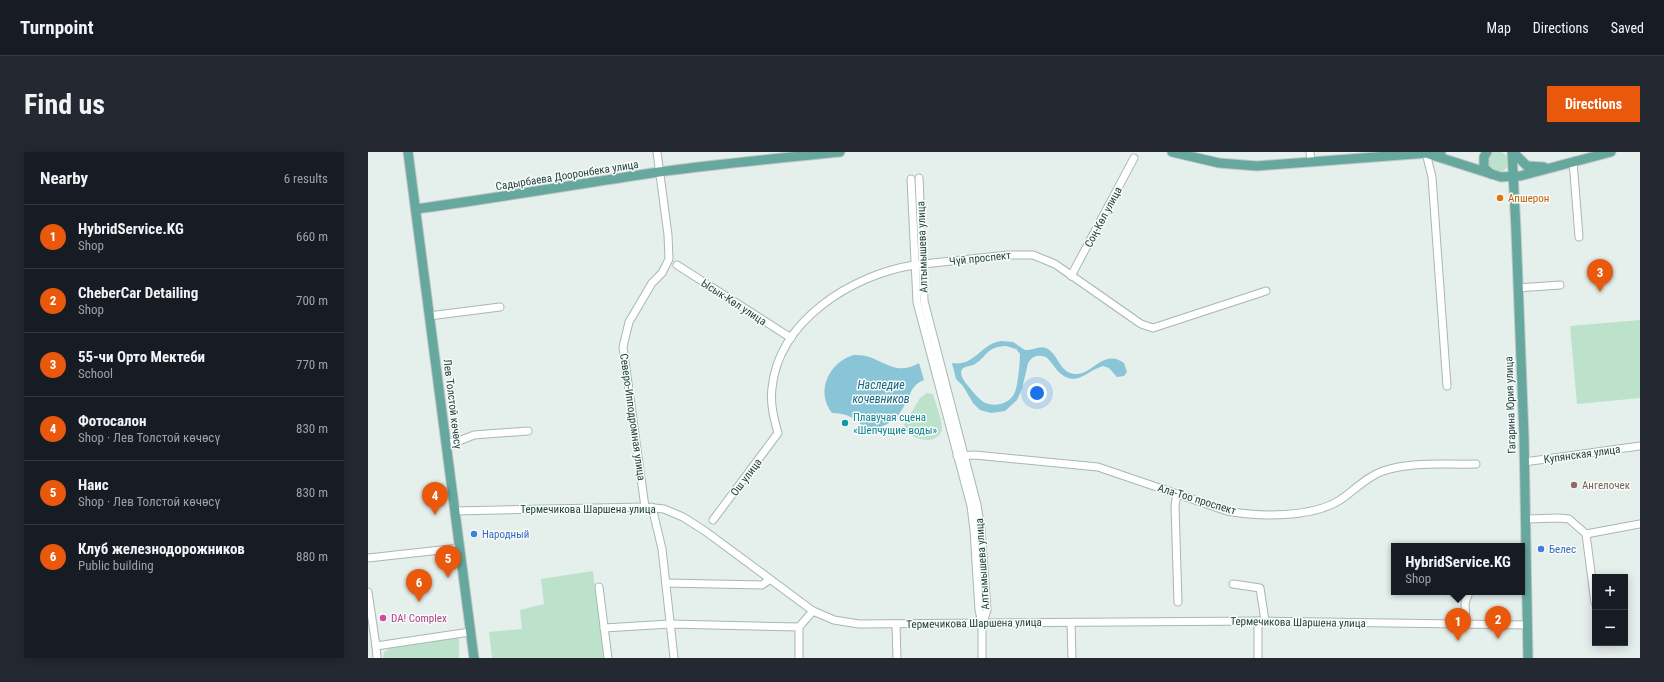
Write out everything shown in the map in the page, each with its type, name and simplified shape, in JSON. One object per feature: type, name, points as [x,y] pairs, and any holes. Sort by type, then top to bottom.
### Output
[{"type":"main road","name":"Лев Толстой көчөсү","points":[[408,152],[474,658]]},
{"type":"main road","name":"Садырбаева Дооронбека улица","points":[[416,209],[505,197],[660,172],[840,152]]},
{"type":"main road","points":[[1172,152],[1219,163],[1257,166],[1440,152]]},
{"type":"main road","points":[[1487,152],[1484,157],[1484,168],[1494,176]]},
{"type":"main road","points":[[1512,152],[1527,166],[1553,167]]},
{"type":"main road","name":"Гагарина Юрия улица","points":[[1512,152],[1526,519],[1528,658]]},
{"type":"main road","points":[[1426,153],[1501,177],[1520,176],[1611,152]]},
{"type":"street","name":"Северо-Ипподромная улица","points":[[657,152],[668,236],[669,259],[662,273],[652,283],[629,322],[624,347],[648,507],[662,549],[674,658]]},
{"type":"street","points":[[1310,152],[1311,162]]},
{"type":"street","points":[[1426,153],[1432,177],[1447,386]]},
{"type":"street","name":"Соң-Көл улица","points":[[1071,276],[1134,158]]},
{"type":"street","points":[[1573,161],[1579,237]]},
{"type":"street","name":"Алтымышева улица","points":[[919,178],[916,302],[969,500],[973,524],[982,624]]},
{"type":"street","name":"Алтымышева улица","points":[[911,179],[918,265],[924,301],[978,505],[987,610],[982,624]]},
{"type":"street","name":"Чүй проспект","points":[[778,433],[773,412],[772,389],[777,364],[791,338],[812,315],[845,290],[876,275],[899,267],[1026,254],[1033,255],[1048,260],[1141,324],[1153,328],[1266,291]]},
{"type":"street","name":"Ысык-Көл улица","points":[[677,265],[791,338]]},
{"type":"street","points":[[1518,288],[1560,285]]},
{"type":"street","points":[[429,316],[500,307]]},
{"type":"street","points":[[446,443],[459,441],[474,435],[528,431]]},
{"type":"street","name":"Ош улица","points":[[713,520],[778,433]]},
{"type":"street","name":"Купянская улица","points":[[1524,462],[1640,446]]},
{"type":"street","name":"Ала-Тоо проспект","points":[[957,456],[965,455],[1093,466],[1237,513],[1300,513],[1321,509],[1331,505],[1372,476],[1390,469],[1409,466],[1476,464]]},
{"type":"street","points":[[1177,494],[1175,505],[1178,602]]},
{"type":"street","name":"Термечикова Шаршена улица","points":[[454,511],[648,507],[664,509],[683,517],[705,531],[769,580],[813,611],[834,620],[846,622],[896,624],[982,624],[1262,621],[1528,625]]},
{"type":"street","points":[[1526,519],[1569,519],[1586,534],[1592,580]]},
{"type":"street","points":[[1586,534],[1640,524]]},
{"type":"street","points":[[368,558],[459,548]]},
{"type":"street","points":[[666,583],[762,585],[769,580]]},
{"type":"street","points":[[1233,584],[1260,588],[1262,621],[1258,658]]},
{"type":"street","points":[[598,587],[608,658]]},
{"type":"street","points":[[368,592],[377,658]]},
{"type":"street","points":[[1466,624],[1465,603],[1468,595]]},
{"type":"street","points":[[799,658],[799,627],[813,611]]},
{"type":"street","points":[[1071,623],[1072,658]]},
{"type":"street","points":[[604,628],[670,624],[799,627]]},
{"type":"street","points":[[896,624],[897,658]]},
{"type":"street","points":[[982,624],[982,658]]},
{"type":"street","points":[[376,646],[470,632]]},
{"type":"green space","points":[[1497,151],[1505,154],[1508,162],[1505,170],[1497,173],[1489,170],[1486,162],[1489,154]]},
{"type":"green space","points":[[1640,320],[1640,398],[1577,404],[1570,326]]},
{"type":"green space","points":[[927,393],[933,394],[940,415],[942,428],[940,434],[936,438],[923,440],[911,435],[906,431],[904,425],[920,398]]},
{"type":"green space","points":[[593,571],[604,658],[492,658],[489,632],[522,629],[520,610],[544,604],[541,579]]},
{"type":"green space","points":[[459,637],[459,658],[383,658],[384,652],[395,645]]},
{"type":"water","points":[[1001,341],[1013,342],[1025,350],[1041,347],[1046,348],[1054,354],[1062,367],[1070,373],[1075,374],[1087,371],[1098,363],[1110,359],[1117,359],[1124,363],[1127,372],[1124,376],[1117,377],[1109,368],[1103,366],[1072,379],[1061,374],[1046,357],[1036,356],[1028,363],[1022,389],[1017,400],[1005,411],[991,413],[980,410],[973,403],[963,386],[956,379],[952,363],[966,362],[994,343]],"holes":[[[1006,346],[1016,349],[1020,354],[1020,358],[1018,381],[1014,394],[1008,401],[1000,404],[995,405],[982,401],[965,382],[962,376],[962,369],[980,361],[988,352],[995,348]]]},
{"type":"water","name":"Наследие кочевников","points":[[854,355],[863,355],[893,367],[901,368],[910,367],[919,363],[924,380],[916,384],[898,415],[889,423],[879,428],[866,431],[863,426],[851,417],[832,413],[827,404],[825,387],[827,378],[838,364]]},
{"type":"place","name":"Апшерон","points":[[1500,198]]},
{"type":"place","name":"55-чи Орто Мектеби","points":[[1600,292]]},
{"type":"place","name":"Плавучая сцена «Шепчущие воды»","points":[[845,423]]},
{"type":"place","name":"Ангелочек","points":[[1574,485]]},
{"type":"place","name":"Фотосалон","points":[[435,515]]},
{"type":"place","name":"Народный","points":[[474,534]]},
{"type":"place","name":"Белес","points":[[1541,549]]},
{"type":"place","name":"Наис","points":[[448,578]]},
{"type":"place","name":"Клуб железнодорожников","points":[[419,602]]},
{"type":"place","name":"DA! Complex","points":[[383,618]]},
{"type":"place","name":"CheberCar Detailing","points":[[1498,639]]},
{"type":"place","name":"HybridService.KG","points":[[1458,641]]}]
